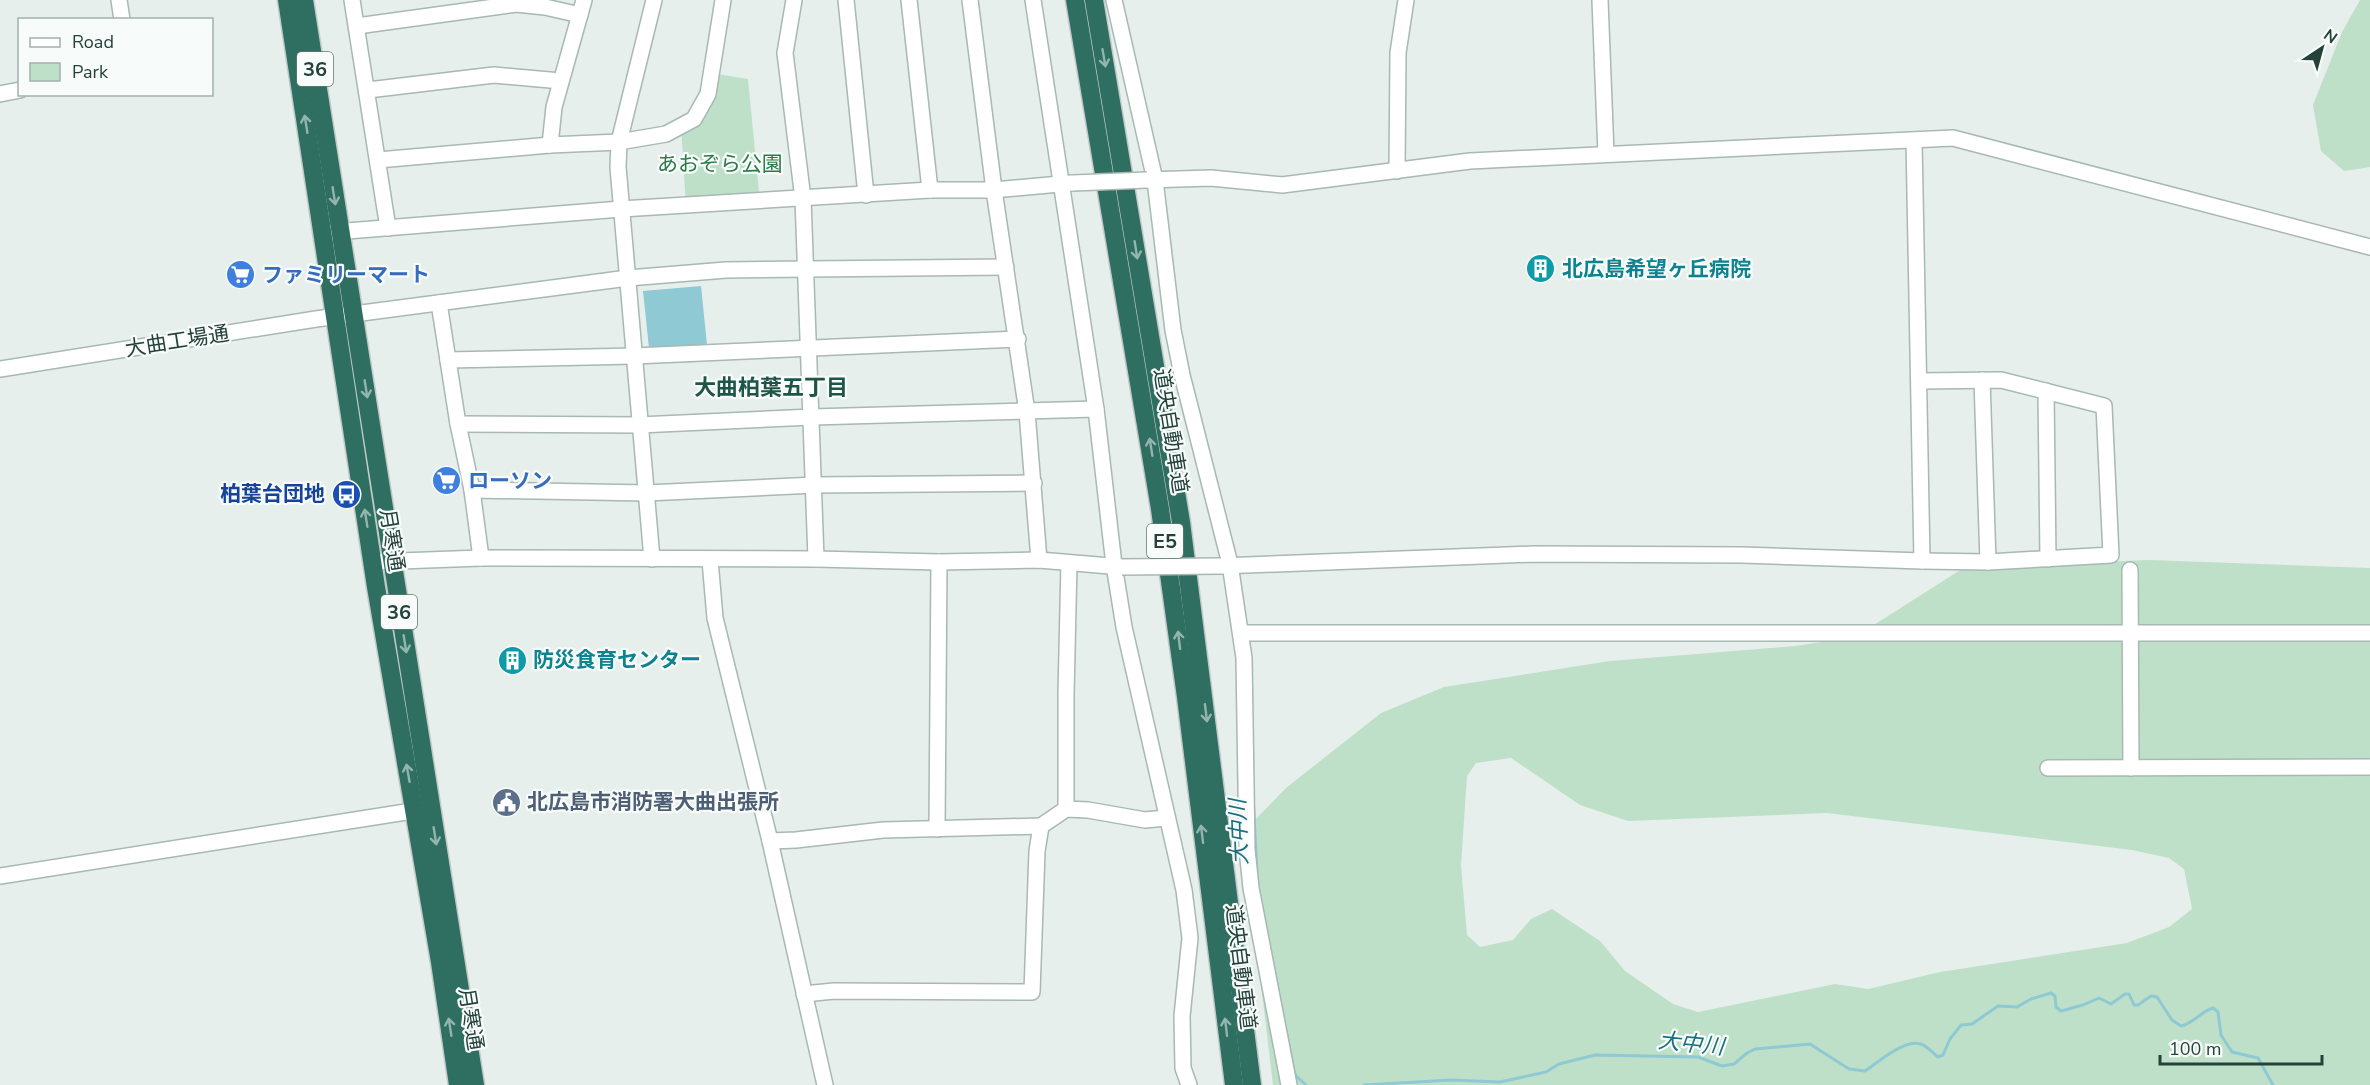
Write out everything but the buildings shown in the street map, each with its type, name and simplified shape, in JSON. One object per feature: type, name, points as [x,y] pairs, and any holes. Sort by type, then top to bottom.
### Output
[{"type":"highway","name":"月寒通","points":[[287,0],[392,560],[458,1085]]},
{"type":"highway","name":"月寒通","points":[[304,0],[331,232]]},
{"type":"highway","name":"道央自動車道","points":[[1075,0],[1136,356],[1165,544],[1234,1085]]},
{"type":"highway","name":"道央自動車道","points":[[1094,0],[1181,522],[1252,1085]]},
{"type":"highway","name":"月寒通","points":[[345,315],[373,562],[475,1085]]},
{"type":"street","points":[[119,0],[122,18]]},
{"type":"street","points":[[352,0],[388,228]]},
{"type":"street","points":[[652,559],[621,209],[619,142],[654,0]]},
{"type":"street","points":[[378,160],[550,145],[619,142],[666,134],[694,119],[708,94],[723,0]]},
{"type":"street","points":[[794,0],[785,53],[803,199],[816,559]]},
{"type":"street","points":[[846,0],[866,195]]},
{"type":"street","points":[[909,0],[930,190]]},
{"type":"street","points":[[969,0],[994,190],[1018,339],[1034,483],[1039,560]]},
{"type":"street","points":[[1033,0],[1067,184],[1118,566],[1124,627],[1184,890],[1190,938],[1182,1016],[1183,1068],[1189,1085]]},
{"type":"street","points":[[1114,0],[1151,180],[1173,330],[1182,375],[1242,633],[1245,681],[1246,849],[1251,888],[1289,1085]]},
{"type":"street","points":[[1397,171],[1398,53],[1406,0]]},
{"type":"street","points":[[1600,0],[1606,154]]},
{"type":"street","points":[[357,26],[516,4],[582,7],[554,107],[550,145]]},
{"type":"street","points":[[368,90],[494,75],[561,81]]},
{"type":"street","points":[[0,94],[18,90]]},
{"type":"street","points":[[331,232],[621,209],[930,190],[994,190],[1067,184],[1211,178],[1282,185],[1470,161],[1953,138],[2370,247]]},
{"type":"street","points":[[1914,140],[1922,561]]},
{"type":"street","name":"大曲工場通","points":[[0,369],[345,315],[628,278],[726,270],[1006,267]]},
{"type":"street","points":[[439,303],[458,424],[472,490],[481,558]]},
{"type":"street","points":[[448,360],[634,356],[1018,339]]},
{"type":"street","points":[[1982,380],[1988,562]]},
{"type":"street","points":[[373,562],[481,558],[816,559],[939,562],[1039,560],[1118,566],[1226,565],[1534,554],[1742,555],[1988,562],[2111,555],[2104,406],[2001,380],[1920,381]]},
{"type":"street","points":[[2046,391],[2048,559]]},
{"type":"street","points":[[458,424],[639,425],[812,417],[1096,409]]},
{"type":"street","points":[[472,490],[647,493],[815,485],[1034,483]]},
{"type":"street","points":[[710,560],[715,618],[770,841],[825,1085]]},
{"type":"street","points":[[937,829],[939,562]]},
{"type":"street","points":[[1066,809],[1069,563]]},
{"type":"street","points":[[2130,570],[2132,768]]},
{"type":"street","points":[[1242,633],[2370,633]]},
{"type":"street","points":[[2048,768],[2370,767]]},
{"type":"street","points":[[0,876],[422,809]]},
{"type":"street","points":[[770,841],[883,830],[1041,826],[1066,809],[1088,810],[1145,820],[1166,818]]},
{"type":"street","points":[[804,994],[834,991],[1032,992],[1036,851],[1041,826]]},
{"type":"green space","points":[[2360,0],[2370,0],[2370,167],[2344,171],[2321,151],[2313,105],[2342,32]]},
{"type":"green space","name":"あおぞら公園","points":[[711,73],[748,79],[760,202],[686,206],[681,126],[694,119]]},
{"type":"green space","points":[[2149,560],[2370,568],[2370,1085],[1273,1085],[1248,875],[1249,826],[1286,788],[1381,713],[1444,687],[1610,661],[1795,646],[1855,637],[1965,567]],"holes":[[[1511,758],[1580,805],[1628,821],[1827,813],[2132,850],[2169,858],[2184,869],[2192,909],[2169,927],[2127,943],[1940,972],[1868,989],[1835,984],[1698,1012],[1673,1004],[1625,971],[1600,941],[1552,909],[1531,919],[1513,940],[1480,947],[1467,935],[1461,865],[1467,776],[1476,763]]]},
{"type":"water","points":[[701,286],[707,345],[649,348],[643,291]]},
{"type":"waterway","name":"大中川","points":[[1253,796],[1257,873]]},
{"type":"waterway","name":"大中川","points":[[1273,965],[1294,1071],[1306,1085]]},
{"type":"waterway","name":"大中川","points":[[1364,1085],[1451,1080],[1500,1082],[1546,1072],[1559,1064],[1595,1055],[1698,1057],[1722,1066],[1734,1064],[1755,1049],[1810,1044],[1849,1069],[1865,1071],[1909,1044],[1923,1045],[1938,1057],[1943,1055],[1950,1039],[1961,1025],[1972,1024],[1998,1006],[2017,1007],[2031,999],[2051,993],[2055,996],[2056,1007],[2061,1011],[2099,998],[2111,1004],[2125,994],[2129,994],[2134,1005],[2138,1005],[2151,996],[2157,997],[2172,1020],[2181,1026],[2213,1008],[2218,1012],[2221,1035],[2232,1052],[2258,1058],[2273,1085]]},
{"type":"place","name":"北広島希望ヶ丘病院","points":[[1541,269]]},
{"type":"place","name":"ファミリーマート","points":[[241,275]]},
{"type":"place","name":"ローソン","points":[[447,481]]},
{"type":"place","name":"柏葉台団地","points":[[346,494]]},
{"type":"place","name":"防災食育センター","points":[[512,660]]},
{"type":"place","name":"北広島市消防署大曲出張所","points":[[506,802]]},
{"type":"district","name":"大曲柏葉五丁目","points":[[771,388]]}]
